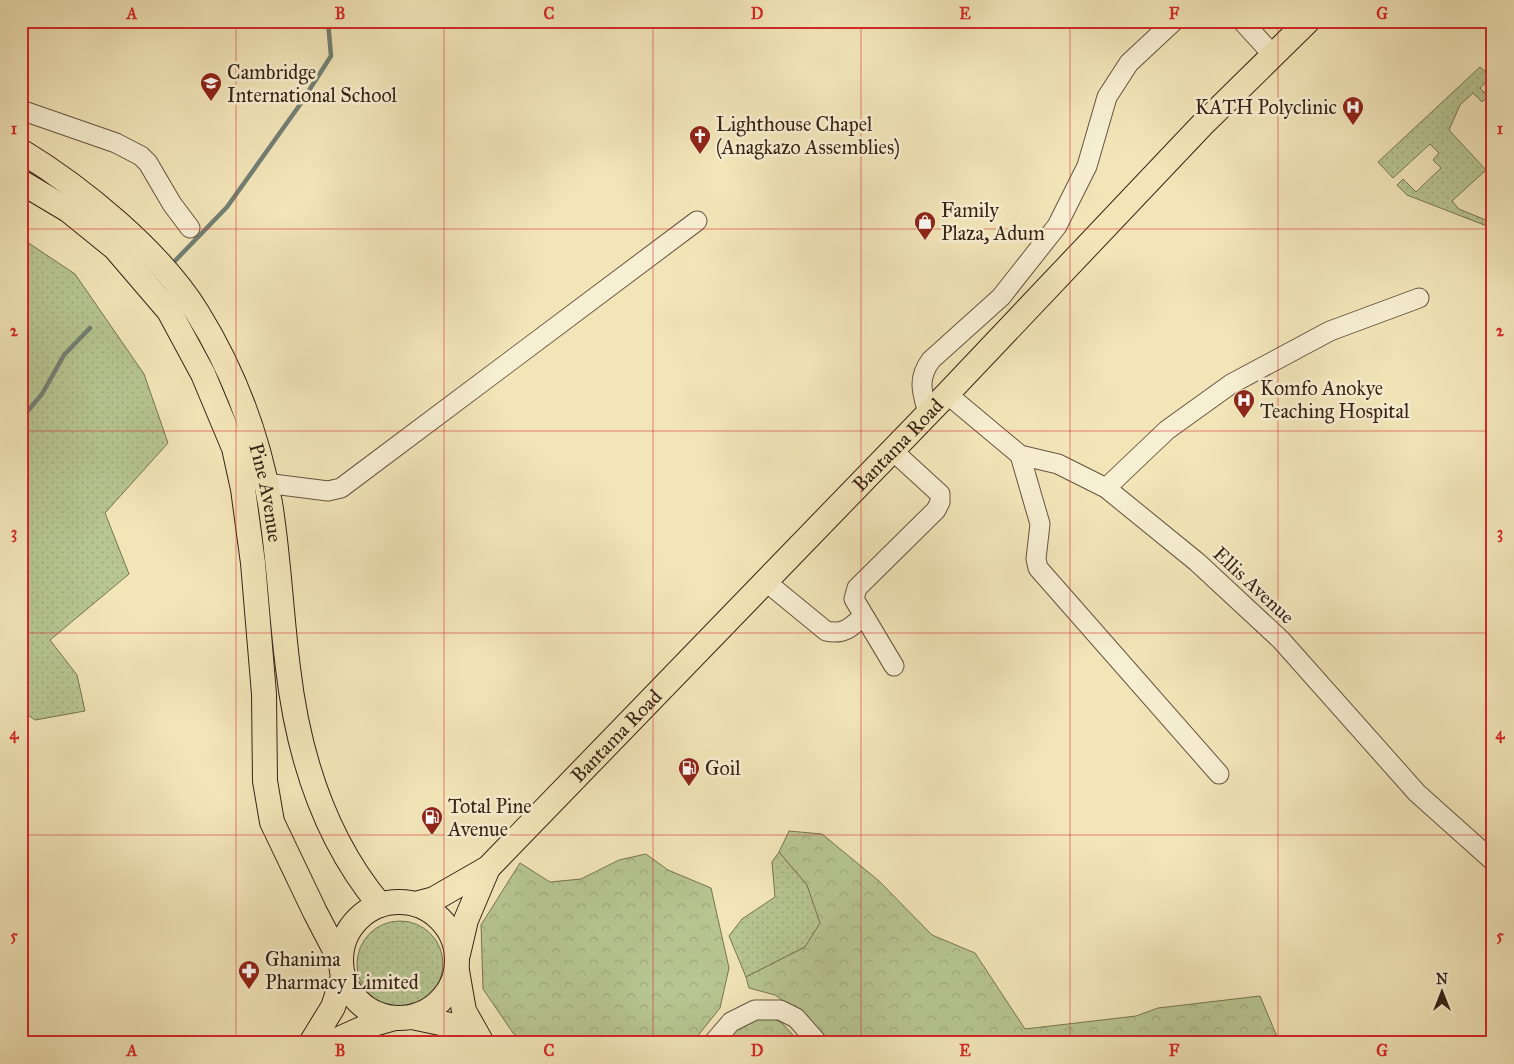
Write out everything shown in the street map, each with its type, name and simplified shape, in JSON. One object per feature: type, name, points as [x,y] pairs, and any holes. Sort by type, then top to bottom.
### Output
[{"type":"main road","name":"Bantama Road","points":[[488,868],[947,394],[1196,132],[1308,21]]},
{"type":"main road","name":"Pine Avenue","points":[[21,151],[108,215],[157,262],[196,310],[216,346],[252,433],[270,505],[288,670],[304,758],[343,855],[380,905]]},
{"type":"main road","points":[[21,182],[68,210],[114,248],[169,311],[203,374],[234,448],[244,489],[253,563],[264,694],[265,781],[272,822],[342,968],[352,995],[375,1013],[450,1025],[481,1042]]},
{"type":"main road","points":[[415,904],[434,899],[488,868]]},
{"type":"main road","points":[[330,1043],[370,1026],[430,1010],[444,998],[457,963],[466,920],[488,868]]},
{"type":"main road","points":[[311,1043],[333,1007],[342,968],[344,940],[355,922],[371,909],[380,905],[398,902],[415,904],[433,912],[447,926],[457,963],[464,1011],[481,1042]]},
{"type":"street","points":[[928,413],[922,391],[922,371],[931,360],[1002,296],[1057,226],[1087,166],[1107,97],[1129,63],[1174,21]]},
{"type":"street","points":[[1242,21],[1273,55]]},
{"type":"street","points":[[21,110],[116,143],[141,156],[190,228]]},
{"type":"street","points":[[265,483],[328,491],[341,488],[698,220]]},
{"type":"street","points":[[1106,488],[1167,430],[1231,384],[1330,331],[1419,298]]},
{"type":"street","name":"Ellis Avenue","points":[[947,394],[1020,455],[1058,464],[1106,488],[1197,562],[1281,640],[1310,670],[1354,724],[1401,773],[1416,793],[1493,861]]},
{"type":"street","points":[[892,450],[940,494],[940,502],[936,510],[857,588],[854,599],[894,666]]},
{"type":"street","points":[[1020,455],[1040,524],[1036,560],[1038,568],[1219,774]]},
{"type":"street","points":[[765,581],[826,631],[837,634],[851,629],[863,616]]},
{"type":"street","points":[[713,1043],[731,1022],[755,1010],[780,1010],[796,1018],[818,1043]]},
{"type":"green space","points":[[1480,67],[1492,77],[1480,88],[1488,96],[1482,102],[1473,93],[1460,105],[1449,130],[1486,170],[1452,201],[1459,209],[1493,223],[1492,228],[1407,195],[1397,185],[1403,179],[1416,192],[1441,168],[1433,160],[1439,153],[1430,144],[1393,178],[1378,162]]},
{"type":"green space","points":[[21,238],[75,274],[144,374],[168,443],[105,513],[129,574],[50,640],[77,675],[85,711],[35,720],[21,710]]},
{"type":"green space","points":[[789,831],[822,834],[879,881],[932,935],[975,953],[1025,1029],[1136,1016],[1158,1008],[1260,996],[1278,1039],[1282,1043],[825,1043],[792,1007],[775,995],[749,988],[746,977],[805,947],[820,923],[807,885],[779,852]]},
{"type":"green space","points":[[779,852],[807,885],[821,923],[805,947],[746,977],[729,936],[742,919],[775,897],[772,862]]},
{"type":"green space","points":[[646,854],[668,870],[711,888],[729,968],[720,1008],[692,1043],[524,1043],[513,1033],[483,989],[481,925],[520,863],[550,882],[581,879],[619,860]]},
{"type":"green space","points":[[400,921],[416,924],[424,928],[436,940],[440,948],[443,964],[440,980],[436,988],[424,1000],[416,1004],[400,1007],[384,1004],[376,1000],[364,988],[360,980],[357,964],[360,948],[364,940],[376,928],[384,924]]},
{"type":"green space","points":[[768,1016],[782,1023],[800,1043],[719,1043],[735,1024]]},
{"type":"waterway","points":[[171,265],[227,207],[299,106],[331,56],[328,21]]},
{"type":"waterway","points":[[21,419],[42,394],[64,355],[90,328]]},
{"type":"place","name":"Cambridge International School","points":[[211,102]]},
{"type":"place","name":"KATH Polyclinic","points":[[1353,126]]},
{"type":"place","name":"Lighthouse Chapel (Anagkazo Assemblies)","points":[[700,155]]},
{"type":"place","name":"Family Plaza, Adum","points":[[925,241]]},
{"type":"place","name":"Komfo Anokye Teaching Hospital","points":[[1244,419]]},
{"type":"place","name":"Goil","points":[[689,787]]},
{"type":"place","name":"Total Pine Avenue","points":[[432,836]]},
{"type":"place","name":"Ghanima Pharmacy Limited","points":[[249,990]]}]
